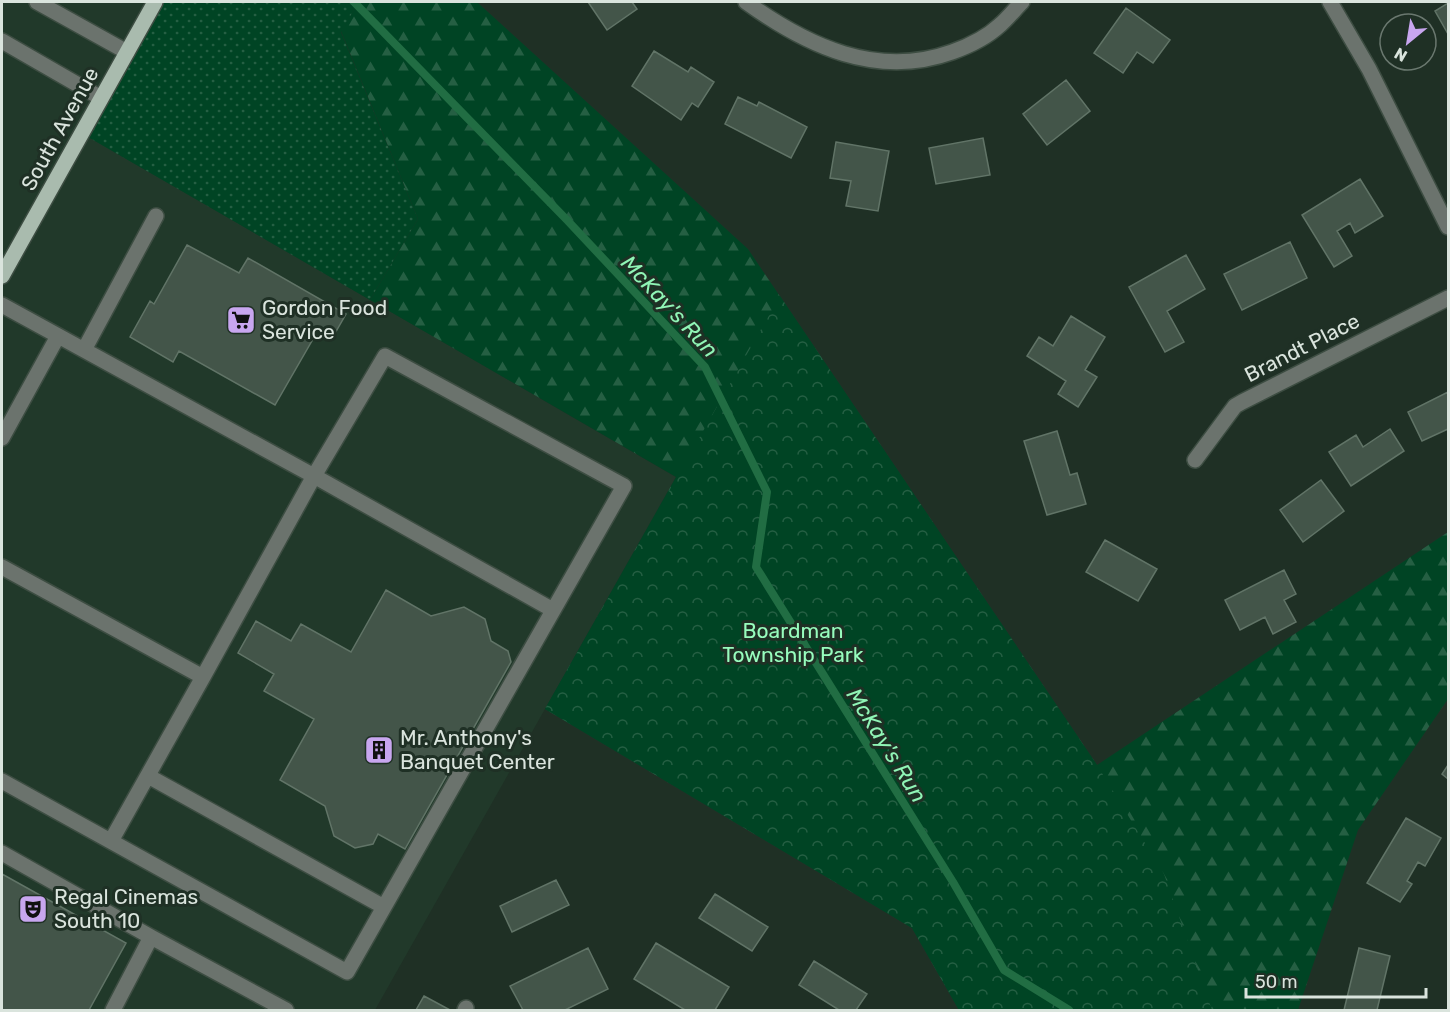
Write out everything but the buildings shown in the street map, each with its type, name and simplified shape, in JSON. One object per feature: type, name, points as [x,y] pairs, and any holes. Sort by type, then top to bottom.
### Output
[{"type":"main road","name":"South Avenue","points":[[2,276],[154,2]]},
{"type":"street","points":[[37,2],[127,52]]},
{"type":"street","points":[[746,2],[766,16],[827,48],[853,58],[888,63],[931,60],[969,45],[1000,26],[1022,2]]},
{"type":"street","points":[[1329,2],[1369,69],[1449,227]]},
{"type":"street","points":[[2,41],[101,98]]},
{"type":"street","points":[[84,350],[156,216]]},
{"type":"street","name":"Brandt Place","points":[[1195,460],[1235,406],[1449,297]]},
{"type":"street","points":[[2,305],[554,610]]},
{"type":"street","points":[[2,438],[58,336]]},
{"type":"street","points":[[2,781],[347,972],[624,486],[385,356],[314,476],[111,841]]},
{"type":"street","points":[[2,567],[203,677]]},
{"type":"street","points":[[148,776],[384,907]]},
{"type":"street","points":[[2,853],[286,1011]]},
{"type":"street","points":[[112,1011],[151,937]]},
{"type":"shaded area","points":[[2,2],[155,2],[82,133],[676,477],[375,1010],[2,1010]]},
{"type":"green space","points":[[155,2],[359,2],[341,32],[418,219],[370,300],[81,133]]},
{"type":"green space","points":[[359,2],[477,2],[748,249],[1097,765],[1448,532],[1448,699],[1358,830],[1298,1010],[959,1010],[912,928],[545,709],[676,477],[370,300],[418,219],[341,31]]},
{"type":"green space","name":"Boardman Township Park","points":[[780,296],[1097,765],[1164,874],[1212,1010],[959,1010],[912,928],[545,709]]},
{"type":"waterway","name":"McKay's Run","points":[[354,2],[567,220],[705,367],[767,492],[756,567],[953,882],[1004,970],[1069,1010]]},
{"type":"place","name":"Gordon Food Service","points":[[241,320]]},
{"type":"place","name":"Mr. Anthony's Banquet Center","points":[[379,750]]},
{"type":"place","name":"Regal Cinemas South 10","points":[[33,909]]}]
